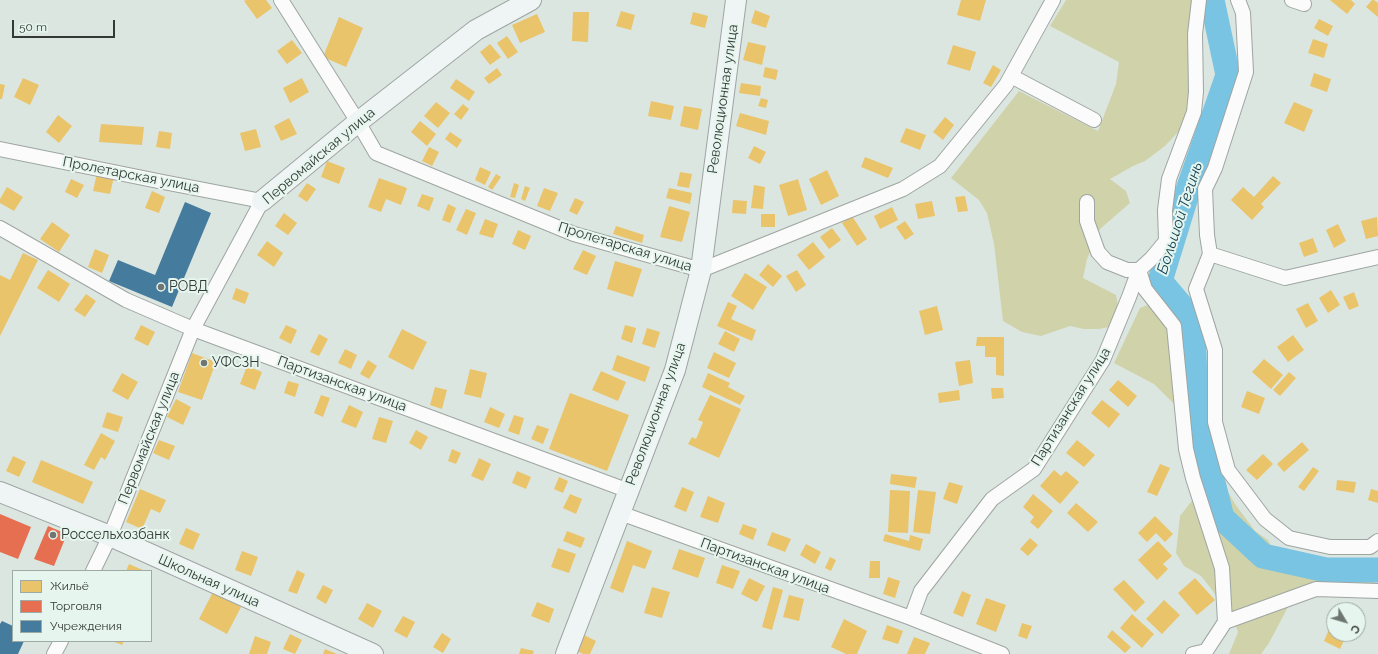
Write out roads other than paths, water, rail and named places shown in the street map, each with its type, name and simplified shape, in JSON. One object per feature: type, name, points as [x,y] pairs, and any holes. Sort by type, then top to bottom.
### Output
[{"type":"street","name":"Пролетарская улица","points":[[281,0],[376,153],[574,234],[701,270],[903,189],[940,166],[1006,85],[1053,0]]},
{"type":"street","name":"Первомайская улица","points":[[93,570],[110,536],[193,329],[262,201],[358,122],[476,30],[531,0]]},
{"type":"street","name":"Революционная улица","points":[[566,654],[675,370],[701,270],[736,0]]},
{"type":"street","points":[[1087,202],[1087,221],[1098,252],[1107,262],[1127,270],[1139,270],[1151,259],[1166,241],[1165,210],[1169,179],[1194,112],[1196,92],[1196,34],[1199,0]]},
{"type":"street","points":[[1238,0],[1243,13],[1246,72],[1214,168],[1205,189],[1207,235],[1210,254],[1196,289],[1215,350],[1215,422],[1228,470],[1265,519],[1289,538],[1330,547],[1370,547],[1378,541]]},
{"type":"street","points":[[1011,76],[1094,120]]},
{"type":"street","name":"Пролетарская улица","points":[[0,149],[262,201]]},
{"type":"street","name":"Партизанская улица","points":[[0,228],[126,300],[193,329],[629,491]]},
{"type":"street","points":[[1210,254],[1285,278],[1378,257]]},
{"type":"street","points":[[1139,270],[1145,289],[1174,326],[1186,449],[1193,478],[1222,568],[1225,622]]},
{"type":"street","name":"Партизанская улица","points":[[910,618],[921,592],[992,499],[1034,469],[1103,360],[1139,270]]},
{"type":"street","name":"Школьная улица","points":[[0,492],[110,536],[373,654]]},
{"type":"street","name":"Партизанская улица","points":[[620,513],[910,618],[1002,654]]},
{"type":"street","points":[[1202,653],[1225,622],[1316,589],[1378,591]]},
{"type":"street","points":[[54,654],[60,642]]},
{"type":"waterway","name":"Большой Тегинь","points":[[1212,0],[1228,75],[1190,184],[1160,281],[1193,320],[1196,415],[1222,518],[1263,556],[1326,570],[1378,570]]},
{"type":"place","name":"РОВД","points":[[161,287]]},
{"type":"place","name":"УФСЗН","points":[[204,363]]},
{"type":"place","name":"Россельхозбанк","points":[[53,535]]}]
